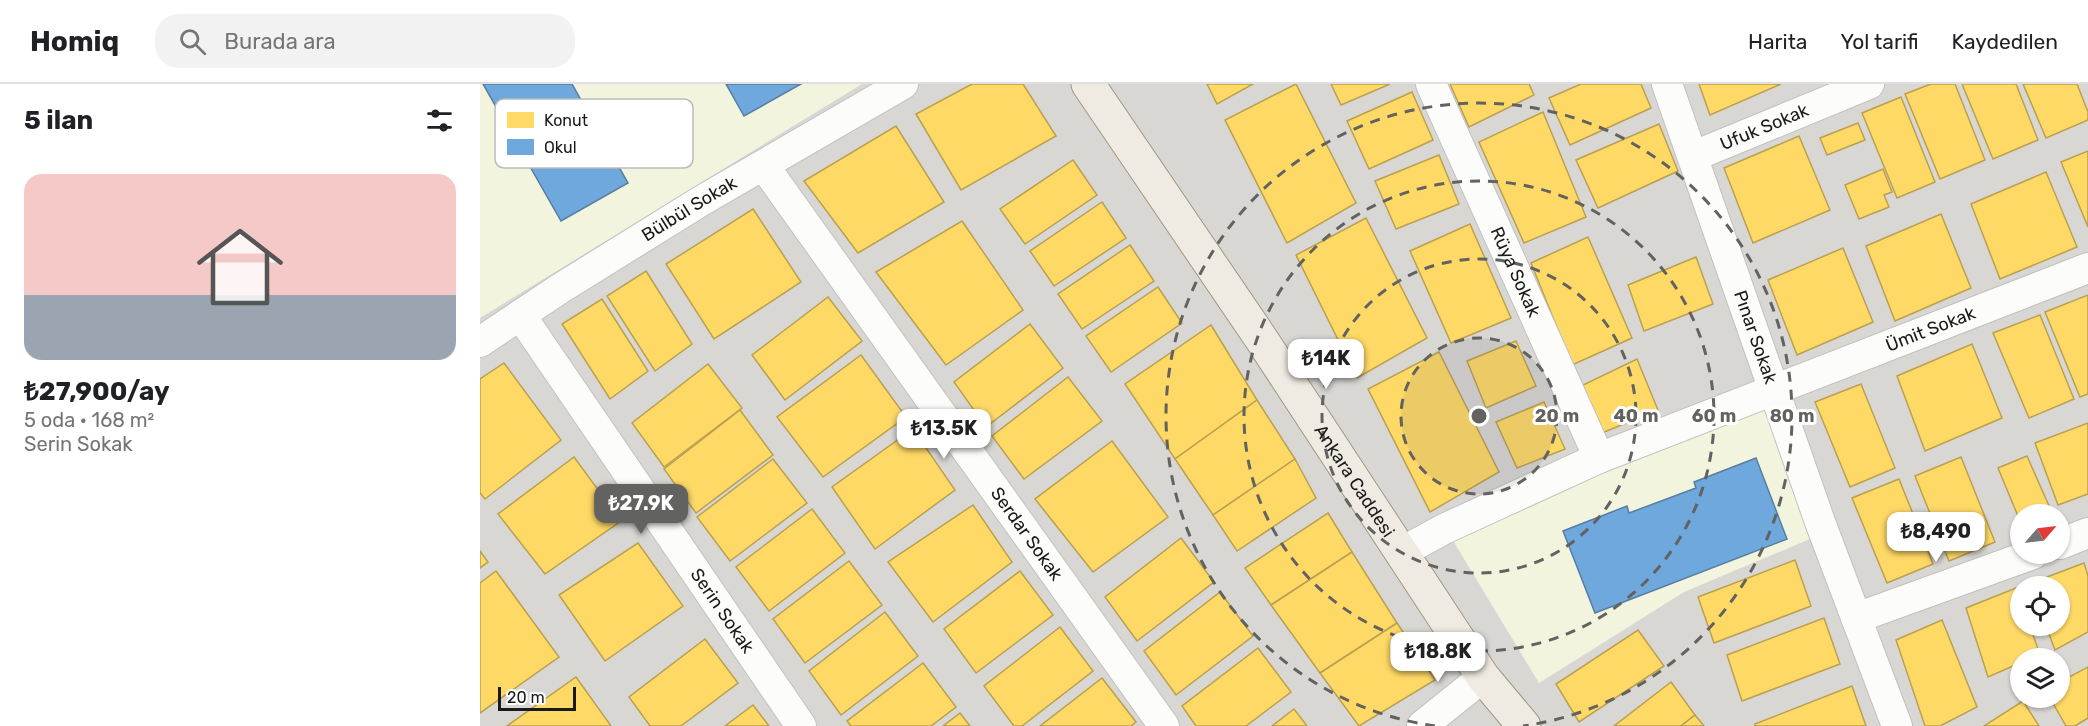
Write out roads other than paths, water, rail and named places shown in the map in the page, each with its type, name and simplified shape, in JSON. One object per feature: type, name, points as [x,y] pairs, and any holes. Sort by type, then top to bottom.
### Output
[{"type":"main road","name":"Ankara Caddesi","points":[[1088,84],[1269,350],[1484,676],[1524,726]]},
{"type":"street","name":"Bülbül Sokak","points":[[480,342],[561,288],[691,207],[903,84]]},
{"type":"street","name":"Rüya Sokak","points":[[1431,84],[1599,458]]},
{"type":"street","name":"Pınar Sokak","points":[[1667,84],[1694,156],[1772,390],[1897,726]]},
{"type":"street","name":"Ufuk Sokak","points":[[1694,156],[1869,84]]},
{"type":"street","name":"Serdar Sokak","points":[[764,166],[1164,726]]},
{"type":"street","name":"Ümit Sokak","points":[[1402,552],[1444,529],[1599,458],[2088,268]]},
{"type":"street","name":"Serin Sokak","points":[[521,316],[801,726]]},
{"type":"street","points":[[2070,540],[2088,533]]},
{"type":"street","points":[[1856,618],[2010,562]]},
{"type":"street","points":[[1422,726],[1484,676]]}]
